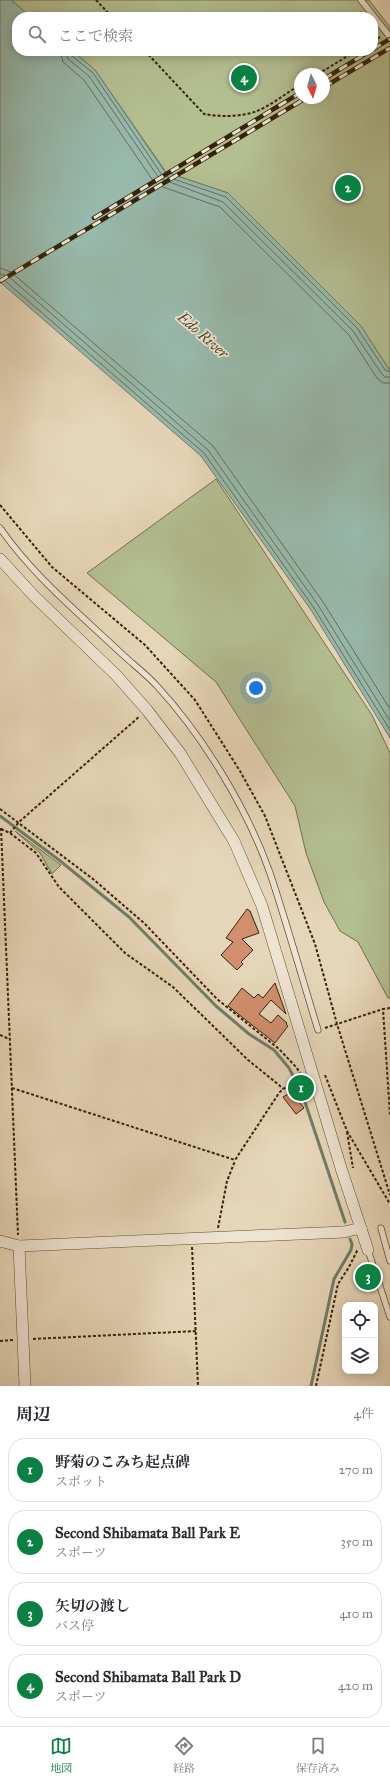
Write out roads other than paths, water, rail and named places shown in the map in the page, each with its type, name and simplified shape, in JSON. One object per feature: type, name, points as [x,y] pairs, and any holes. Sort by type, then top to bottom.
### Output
[{"type":"street","points":[[0,559],[34,596],[116,675],[147,710],[180,753],[234,841],[262,906],[341,1168],[368,1250]]},
{"type":"street","points":[[0,1241],[19,1246],[344,1232],[362,1233]]},
{"type":"street","points":[[19,1246],[25,1386]]},
{"type":"lane","points":[[361,0],[370,12]]},
{"type":"lane","points":[[378,22],[390,37]]},
{"type":"lane","points":[[0,528],[8,540],[57,593],[157,686],[195,733],[223,774],[248,821],[269,872],[318,1030]]},
{"type":"lane","points":[[381,1228],[390,1261]]},
{"type":"lane","points":[[368,1250],[390,1317]]},
{"type":"water","name":"Edo River","points":[[0,0],[11,0],[25,12],[12,12],[12,56],[79,56],[95,70],[165,172],[228,193],[361,326],[390,371],[390,738],[311,610],[201,456],[0,282]]},
{"type":"waterway","points":[[0,816],[59,860],[129,917],[216,1006],[249,1034],[274,1050],[289,1068],[302,1093],[345,1222]]},
{"type":"waterway","points":[[311,1386],[334,1279],[351,1250],[352,1244],[350,1239]]},
{"type":"railway","points":[[378,46],[390,39]]},
{"type":"railway","points":[[378,55],[390,48]]},
{"type":"railway","points":[[330,75],[362,56]]},
{"type":"railway","points":[[330,83],[376,56]]},
{"type":"railway","points":[[94,218],[294,97]]},
{"type":"railway","points":[[0,281],[296,104]]},
{"type":"place","name":"Second Shibamata Ball Park D","points":[[244,78]]},
{"type":"place","name":"Second Shibamata Ball Park E","points":[[348,188]]},
{"type":"place","name":"野菊のこみち起点碑","points":[[301,1088]]},
{"type":"place","name":"矢切の渡し","points":[[368,1277]]}]
